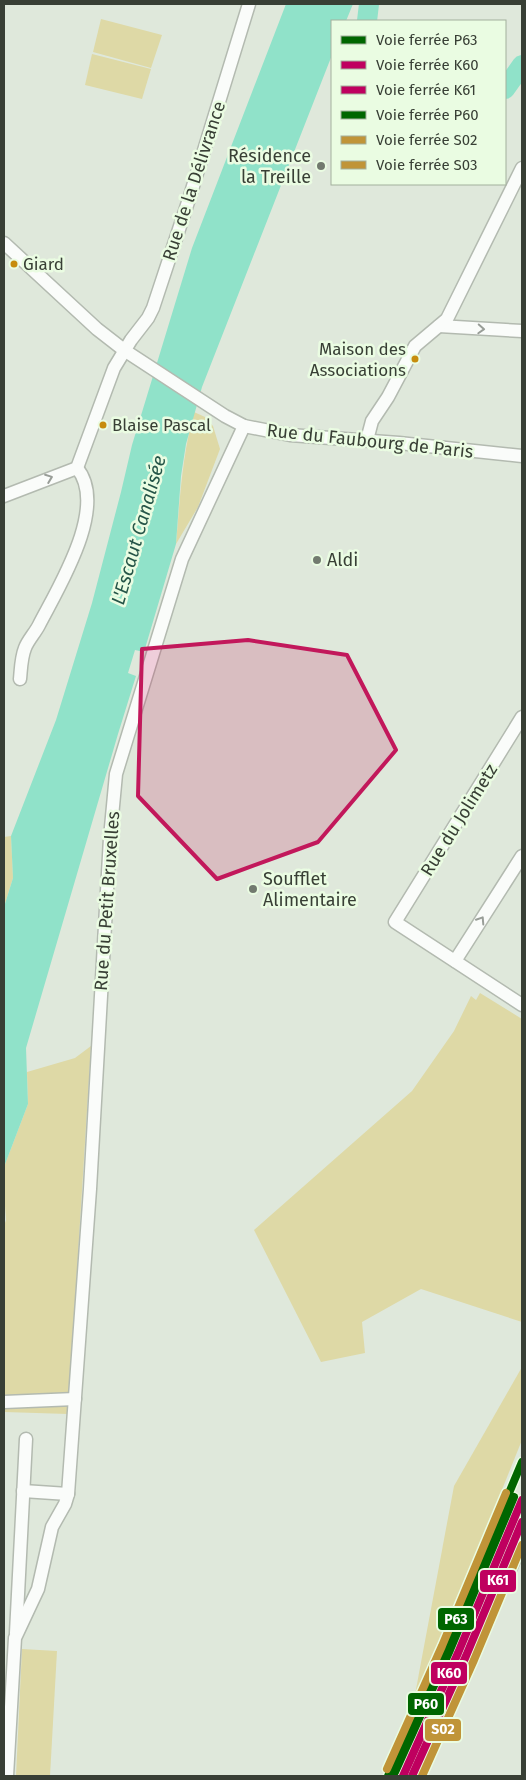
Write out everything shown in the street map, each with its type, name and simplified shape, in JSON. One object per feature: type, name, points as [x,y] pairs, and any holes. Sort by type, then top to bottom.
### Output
[{"type":"street","name":"Rue de la Délivrance","points":[[77,468],[112,374],[124,350],[148,318],[153,308],[190,196],[249,4]]},
{"type":"street","points":[[367,440],[372,421],[388,397],[415,346],[447,319],[522,168]]},
{"type":"street","name":"Rue du Faubourg de Paris","points":[[4,243],[97,329],[124,350],[146,366],[244,426],[290,435],[367,440],[522,456]]},
{"type":"street","points":[[439,326],[522,331]]},
{"type":"street","name":"Rue du Petit Bruxelles","points":[[68,1494],[90,1189],[110,838],[116,774],[182,559],[244,426]]},
{"type":"street","points":[[4,496],[77,468],[82,473],[87,504],[85,524],[62,584],[26,646],[20,679]]},
{"type":"street","name":"Rue du Jolimetz","points":[[455,962],[395,922],[522,717]]},
{"type":"street","points":[[522,856],[455,962],[522,1005]]},
{"type":"street","points":[[4,1402],[75,1399]]},
{"type":"street","points":[[7,1776],[26,1439]]},
{"type":"street","points":[[15,1638],[38,1590],[52,1526],[65,1504],[68,1494],[23,1491]]},
{"type":"street","points":[[509,1572],[522,1541]]},
{"type":"highlighted area","points":[[248,640],[347,655],[396,750],[318,842],[217,879],[138,796],[142,649]]},
{"type":"shaded area","points":[[101,19],[162,35],[151,68],[93,52]]},
{"type":"shaded area","points":[[92,54],[151,69],[142,99],[85,85]]},
{"type":"shaded area","points":[[194,412],[205,417],[213,426],[220,449],[198,507],[176,544],[184,461]]},
{"type":"shaded area","points":[[11,836],[13,878],[4,907],[4,837]]},
{"type":"shaded area","points":[[480,993],[522,1019],[522,1322],[421,1289],[362,1322],[365,1353],[321,1362],[254,1230],[412,1091],[454,1031],[471,996],[476,1000]]},
{"type":"shaded area","points":[[91,1046],[68,1414],[4,1412],[4,1226],[6,1220],[4,1167],[28,1104],[27,1072],[75,1058]]},
{"type":"shaded area","points":[[522,1367],[522,1440],[411,1716],[454,1486]]},
{"type":"shaded area","points":[[22,1649],[57,1651],[50,1776],[16,1776]]},
{"type":"water","name":"L'Escaut Canalisée","points":[[286,4],[353,4],[346,20],[331,20],[331,58],[202,387],[186,444],[181,476],[176,544],[144,652],[135,650],[128,673],[136,676],[26,1048],[28,1104],[4,1167],[4,907],[13,878],[11,836],[56,720],[92,603],[132,445],[192,248]]},
{"type":"waterway","points":[[367,20],[369,4]]},
{"type":"waterway","points":[[506,88],[522,65]]},
{"type":"rail line","name":"P63","points":[[388,1776],[522,1462]]},
{"type":"rail line","name":"S03","points":[[387,1769],[442,1646],[506,1493]]},
{"type":"rail line","name":"P60","points":[[395,1772],[450,1650],[514,1497]]},
{"type":"rail line","name":"K60","points":[[403,1776],[458,1653],[522,1500]]},
{"type":"rail line","name":"K61","points":[[412,1776],[466,1656],[522,1522]]},
{"type":"rail line","name":"S02","points":[[422,1776],[474,1660],[522,1545]]},
{"type":"place","name":"Résidence la Treille","points":[[321,166]]},
{"type":"place","name":"Giard","points":[[14,264]]},
{"type":"place","name":"Maison des Associations","points":[[415,359]]},
{"type":"place","name":"Blaise Pascal","points":[[103,425]]},
{"type":"place","name":"Aldi","points":[[317,560]]},
{"type":"place","name":"Soufflet Alimentaire","points":[[253,889]]}]
